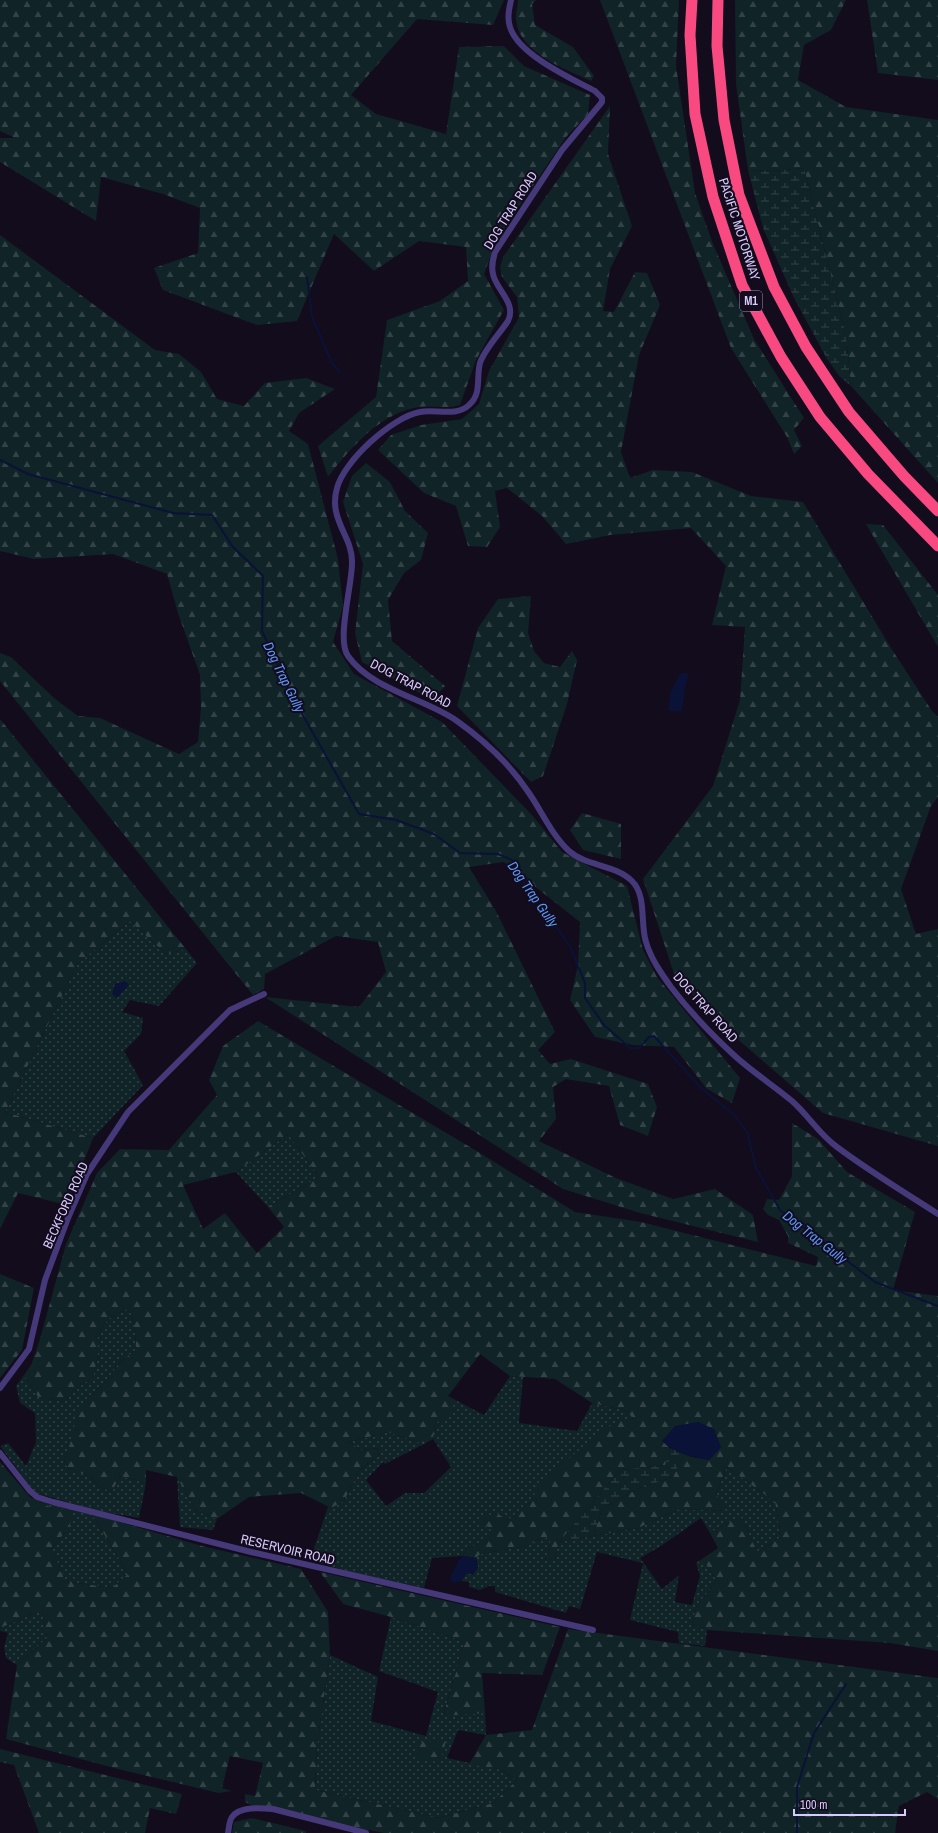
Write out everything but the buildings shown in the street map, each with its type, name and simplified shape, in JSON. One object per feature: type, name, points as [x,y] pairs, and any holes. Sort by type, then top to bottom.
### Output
[{"type":"highway","name":"PACIFIC MOTORWAY","points":[[692,0],[690,35],[696,114],[713,197],[742,285],[781,358],[820,417],[868,474],[938,546]]},
{"type":"highway","name":"PACIFIC MOTORWAY","points":[[718,0],[717,46],[724,120],[739,195],[774,287],[806,347],[849,412],[904,476],[938,511]]},
{"type":"street","name":"DOG TRAP ROAD","points":[[511,0],[509,21],[514,37],[536,58],[595,91],[602,98],[602,102],[562,150],[495,252],[492,261],[493,275],[509,305],[510,314],[508,321],[480,362],[478,391],[475,399],[463,410],[456,412],[423,411],[410,414],[398,421],[367,446],[346,470],[340,480],[336,490],[336,517],[351,552],[352,563],[345,625],[344,650],[348,657],[363,671],[402,693],[445,712],[487,744],[512,769],[553,832],[570,852],[582,860],[611,869],[631,879],[636,885],[640,894],[644,934],[652,957],[674,990],[696,1016],[738,1059],[795,1103],[835,1145],[938,1214]]},
{"type":"street","name":"BECKFORD ROAD","points":[[0,1388],[30,1350],[45,1280],[68,1218],[87,1174],[124,1118],[185,1054],[230,1010],[264,994]]},
{"type":"street","name":"RESERVOIR ROAD","points":[[0,1453],[30,1492],[37,1497],[53,1502],[251,1552],[593,1630]]},
{"type":"street","points":[[228,1833],[231,1818],[239,1812],[249,1809],[273,1809],[366,1833]]},
{"type":"green space","points":[[0,0],[504,0],[493,25],[417,19],[351,95],[376,114],[446,134],[459,47],[504,46],[524,66],[590,95],[588,114],[566,137],[496,241],[484,274],[504,310],[476,360],[460,405],[449,407],[414,408],[388,418],[365,435],[328,477],[318,446],[376,397],[387,320],[440,301],[468,281],[466,247],[419,241],[374,271],[334,234],[297,321],[257,325],[163,290],[154,268],[198,253],[200,208],[163,194],[101,177],[96,221],[0,162],[0,138],[15,138],[0,131]]},
{"type":"green space","points":[[518,0],[536,0],[532,4],[535,25],[573,47],[594,76],[591,81],[555,64],[532,49],[523,39],[518,28],[516,15]]},
{"type":"green space","points":[[600,0],[679,0],[676,66],[695,193],[713,244],[754,339],[804,418],[794,430],[802,446],[794,454],[787,437],[731,348]]},
{"type":"green space","points":[[735,0],[846,0],[831,30],[804,45],[798,80],[846,107],[938,120],[938,483],[851,386],[846,335],[804,168],[772,171],[748,170],[736,84]]},
{"type":"green space","points":[[867,0],[938,0],[938,80],[878,73]]},
{"type":"green space","points":[[610,106],[608,154],[632,226],[610,269],[603,311],[614,312],[635,272],[647,273],[660,305],[639,355],[621,452],[630,478],[653,470],[692,472],[751,496],[803,502],[891,648],[932,711],[938,717],[938,797],[931,806],[901,889],[916,934],[938,929],[938,1146],[823,1113],[720,1024],[674,974],[643,879],[713,786],[740,700],[745,627],[712,625],[726,566],[691,528],[610,535],[566,544],[542,516],[507,488],[495,491],[500,527],[487,547],[468,546],[456,506],[424,493],[378,450],[391,435],[421,425],[462,419],[479,404],[489,371],[519,317],[517,297],[502,277],[500,267],[503,257]]},
{"type":"green space","points":[[804,168],[846,335],[851,386],[840,377],[827,359],[794,298],[763,228],[748,170],[772,171]]},
{"type":"green space","points":[[0,235],[155,350],[179,354],[201,372],[217,399],[244,406],[265,383],[306,378],[335,389],[299,413],[289,431],[308,444],[338,559],[343,606],[333,642],[354,674],[442,722],[532,815],[562,852],[627,886],[643,950],[657,977],[740,1078],[732,1103],[707,1089],[674,1047],[633,1045],[595,1037],[570,1000],[578,965],[580,922],[504,862],[469,867],[496,911],[555,1032],[538,1050],[550,1064],[571,1059],[648,1084],[657,1107],[648,1136],[620,1125],[609,1086],[566,1079],[553,1087],[556,1119],[539,1141],[616,1178],[673,1199],[715,1189],[753,1215],[758,1242],[640,1213],[563,1189],[265,997],[359,1007],[386,972],[378,942],[336,936],[265,974],[264,989],[253,995],[0,681],[0,653],[11,657],[54,698],[78,716],[100,718],[179,754],[198,742],[201,707],[200,675],[178,613],[167,574],[113,554],[34,559],[0,551]]},
{"type":"green space","points":[[366,463],[390,482],[405,511],[428,533],[421,560],[404,573],[388,600],[392,641],[445,686],[433,700],[362,662],[355,633],[363,564],[343,502],[352,476]]},
{"type":"green space","points":[[866,524],[883,525],[938,595],[938,647]]},
{"type":"green space","points":[[531,596],[528,633],[534,651],[544,663],[560,667],[572,651],[577,660],[567,704],[543,776],[531,782],[457,706],[478,628],[498,599]]},
{"type":"green space","points":[[0,719],[186,949],[166,954],[130,921],[78,963],[5,1112],[93,1138],[67,1205],[18,1193],[0,1229]]},
{"type":"green space","points":[[582,813],[621,824],[621,859],[583,850],[570,830]]},
{"type":"green space","points":[[130,921],[166,954],[186,949],[197,963],[159,1006],[130,1000],[122,1012],[143,1018],[141,1034],[124,1051],[143,1085],[93,1138],[5,1112],[78,963]]},
{"type":"green space","points":[[258,1021],[475,1150],[575,1212],[641,1222],[816,1266],[818,1257],[788,1243],[788,1236],[779,1220],[768,1215],[763,1209],[767,1199],[779,1200],[792,1176],[792,1123],[818,1139],[847,1172],[915,1212],[893,1290],[938,1296],[938,1651],[890,1643],[707,1630],[692,1624],[697,1605],[714,1585],[716,1579],[702,1559],[718,1548],[710,1533],[725,1524],[743,1518],[750,1538],[758,1552],[781,1537],[775,1502],[727,1467],[716,1494],[726,1511],[679,1509],[638,1528],[593,1536],[602,1509],[637,1489],[673,1477],[684,1454],[709,1460],[721,1446],[662,1441],[670,1448],[666,1465],[620,1470],[559,1542],[554,1561],[545,1561],[551,1544],[548,1538],[540,1538],[527,1546],[480,1554],[476,1558],[463,1556],[467,1548],[477,1545],[493,1532],[487,1526],[476,1525],[483,1517],[496,1513],[508,1520],[534,1499],[535,1487],[598,1434],[621,1419],[634,1420],[627,1411],[592,1403],[555,1379],[510,1376],[480,1354],[448,1396],[455,1410],[435,1424],[433,1439],[424,1444],[388,1432],[349,1442],[360,1450],[380,1448],[378,1455],[359,1471],[344,1501],[331,1508],[301,1493],[249,1497],[217,1519],[196,1511],[177,1477],[146,1470],[146,1483],[120,1476],[112,1491],[98,1487],[91,1477],[82,1473],[71,1473],[64,1461],[70,1444],[77,1413],[88,1398],[105,1383],[120,1362],[136,1350],[135,1330],[131,1313],[125,1309],[108,1319],[98,1334],[98,1356],[93,1377],[81,1385],[64,1402],[38,1397],[24,1375],[31,1365],[40,1339],[66,1244],[97,1173],[120,1149],[169,1150],[217,1095],[209,1080],[223,1046]],"holes":[[[288,1134],[319,1177],[268,1207],[284,1227],[257,1253],[225,1213],[203,1229],[183,1185],[236,1172]]]},
{"type":"green space","points":[[288,1134],[319,1177],[268,1207],[236,1172]]},
{"type":"green space","points":[[0,1274],[34,1288],[22,1350],[0,1378]]},
{"type":"green space","points":[[125,1309],[131,1313],[135,1330],[136,1350],[120,1362],[105,1383],[88,1398],[64,1461],[71,1473],[82,1473],[91,1477],[98,1487],[112,1491],[120,1476],[146,1483],[139,1518],[99,1511],[35,1493],[0,1446],[8,1443],[26,1466],[36,1442],[35,1413],[20,1403],[16,1386],[24,1375],[38,1397],[64,1402],[81,1385],[93,1377],[98,1356],[98,1334],[108,1319]]},
{"type":"green space","points":[[510,1376],[523,1377],[519,1423],[577,1431],[592,1403],[627,1411],[634,1420],[508,1520],[496,1513],[487,1526],[494,1532],[477,1545],[467,1548],[463,1556],[432,1558],[424,1588],[346,1571],[310,1560],[328,1507],[331,1508],[344,1501],[359,1471],[378,1455],[379,1448],[360,1450],[349,1442],[388,1432],[424,1444],[385,1464],[383,1462],[366,1480],[386,1506],[405,1493],[424,1493],[451,1467],[433,1439],[435,1424],[448,1396],[484,1415]]},
{"type":"green space","points":[[670,1448],[684,1454],[673,1477],[637,1489],[602,1509],[593,1536],[559,1542],[620,1470],[665,1465]]},
{"type":"green space","points":[[0,1462],[31,1498],[54,1509],[74,1510],[69,1527],[52,1548],[65,1581],[112,1588],[128,1574],[92,1514],[202,1546],[301,1569],[328,1612],[330,1655],[317,1745],[315,1790],[439,1818],[493,1803],[517,1780],[498,1769],[469,1764],[486,1735],[532,1730],[568,1629],[938,1678],[938,1799],[927,1792],[899,1806],[895,1833],[384,1833],[264,1810],[245,1802],[245,1794],[255,1796],[263,1763],[230,1756],[222,1788],[232,1791],[219,1793],[118,1769],[6,1739],[17,1665],[47,1638],[42,1610],[0,1628]]},
{"type":"green space","points":[[727,1467],[775,1502],[781,1537],[758,1552],[750,1538],[743,1519],[725,1524],[710,1533],[701,1518],[661,1546],[640,1558],[662,1589],[679,1575],[675,1602],[692,1605],[700,1576],[696,1563],[702,1559],[716,1579],[714,1585],[697,1605],[692,1624],[707,1630],[705,1646],[679,1643],[678,1632],[630,1620],[643,1563],[597,1552],[580,1609],[569,1606],[566,1613],[495,1592],[495,1586],[489,1586],[480,1590],[469,1587],[469,1582],[461,1581],[467,1573],[478,1567],[476,1558],[480,1554],[527,1546],[540,1538],[549,1538],[551,1544],[545,1560],[554,1561],[559,1542],[638,1528],[679,1509],[725,1511],[716,1494]]},
{"type":"green space","points":[[177,1477],[196,1511],[217,1519],[213,1530],[180,1527]]},
{"type":"green space","points":[[31,1498],[92,1514],[128,1574],[112,1588],[64,1581],[52,1548],[69,1527],[54,1509]]},
{"type":"green space","points":[[320,1572],[560,1627],[542,1675],[482,1673],[485,1713],[443,1716],[465,1642],[391,1617],[343,1604]]},
{"type":"green space","points":[[42,1610],[47,1638],[17,1665],[6,1658],[4,1647],[8,1633],[0,1631],[0,1628]]},
{"type":"green space","points":[[391,1617],[465,1642],[443,1715],[485,1713],[486,1735],[458,1730],[447,1758],[498,1769],[517,1780],[493,1803],[439,1818],[315,1790],[317,1745],[330,1655],[378,1677],[371,1721],[426,1736],[438,1692],[379,1671]]},
{"type":"green space","points":[[446,1741],[440,1762],[415,1759],[418,1742]]},
{"type":"green space","points":[[0,1749],[182,1794],[176,1814],[150,1808],[145,1833],[39,1833],[14,1765],[0,1762]]},
{"type":"green space","points":[[252,1818],[306,1831],[306,1833],[232,1833],[234,1822]]},
{"type":"water","points":[[689,673],[685,687],[682,711],[669,711],[670,694],[680,674]]},
{"type":"water","points":[[126,981],[129,985],[117,998],[112,994],[115,984]]},
{"type":"water","points":[[698,1422],[714,1429],[721,1447],[709,1460],[690,1456],[672,1449],[662,1441],[675,1426]]},
{"type":"water","points":[[463,1556],[476,1558],[478,1567],[473,1575],[467,1573],[461,1581],[453,1583],[450,1578],[458,1561]]},
{"type":"waterway","points":[[307,277],[312,317],[332,363],[340,372]]},
{"type":"waterway","name":"Dog Trap Gully","points":[[0,460],[28,474],[173,513],[212,515],[233,547],[263,576],[262,631],[292,696],[359,814],[396,820],[434,834],[460,853],[498,854],[512,860],[524,882],[570,946],[585,983],[585,998],[604,1025],[630,1048],[639,1048],[649,1037],[654,1036],[701,1088],[733,1114],[747,1132],[756,1168],[780,1210],[875,1282],[938,1306]]},
{"type":"waterway","points":[[797,1833],[797,1787],[814,1733],[846,1684]]}]
